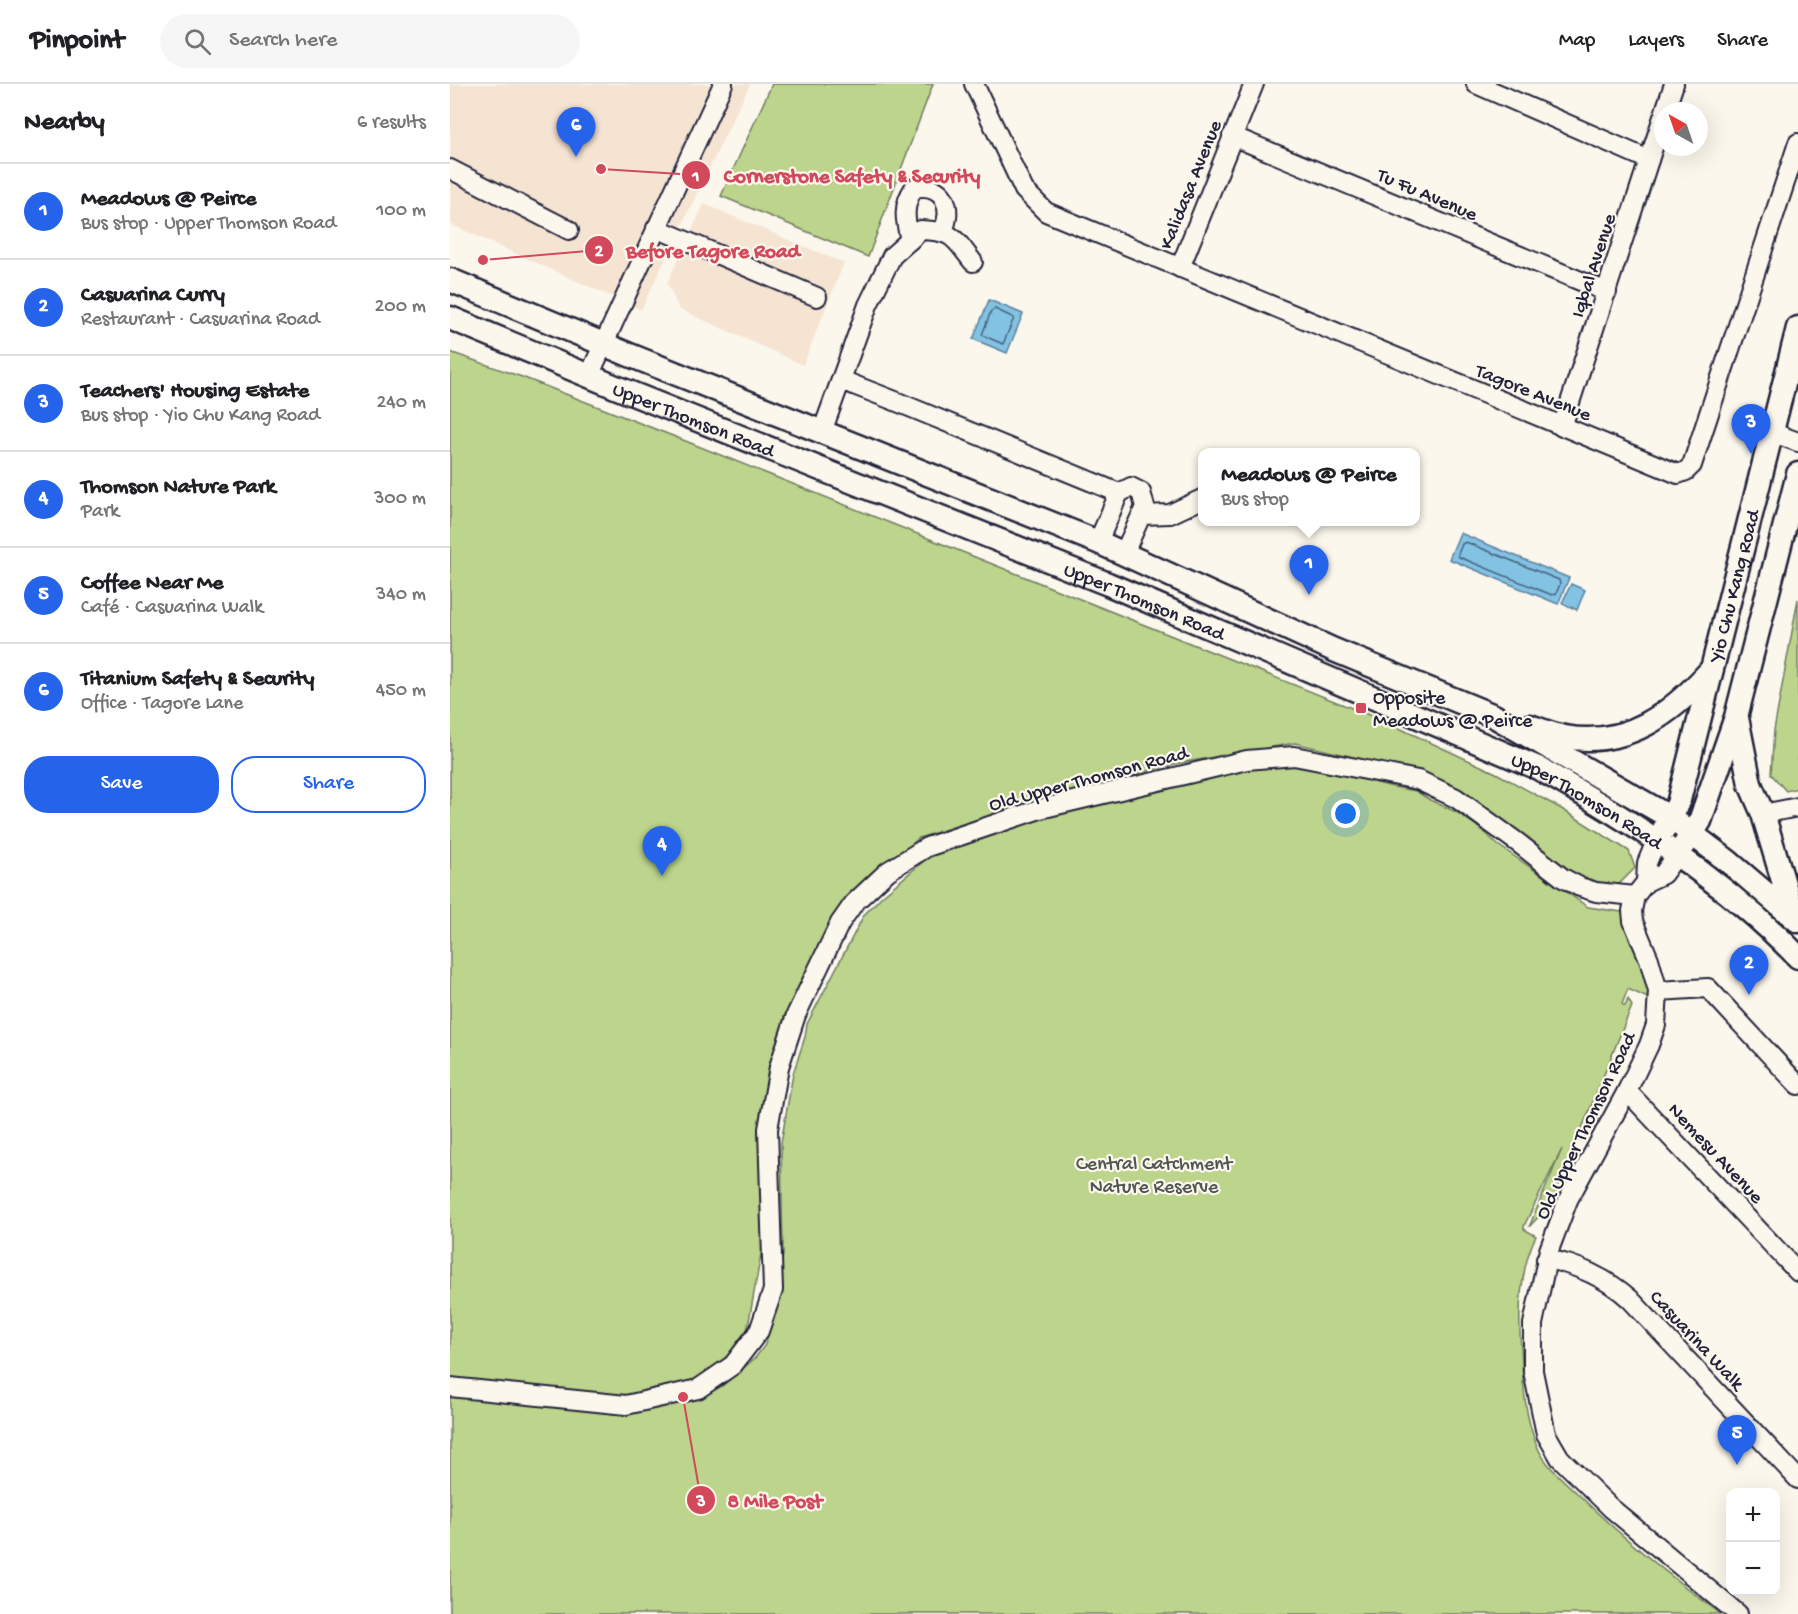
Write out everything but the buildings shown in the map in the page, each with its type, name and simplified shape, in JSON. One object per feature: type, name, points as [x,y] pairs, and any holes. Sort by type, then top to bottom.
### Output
[{"type":"main road","name":"Upper Thomson Road","points":[[450,280],[603,344],[1098,542],[1334,650],[1494,716],[1671,818],[1796,919]]},
{"type":"main road","name":"Upper Thomson Road","points":[[450,318],[1108,584],[1538,768],[1596,801],[1677,855],[1767,925],[1798,957]]},
{"type":"main road","name":"Yio Chu Kang Road","points":[[1656,841],[1678,804],[1798,328]]},
{"type":"main road","points":[[1750,521],[1766,486],[1786,470],[1798,468]]},
{"type":"main road","name":"Yio Chu Kang Road","points":[[1677,855],[1700,821],[1737,717],[1798,474]]},
{"type":"main road","points":[[1494,716],[1565,737],[1594,739],[1615,736],[1668,713],[1713,668]]},
{"type":"main road","points":[[1737,717],[1747,773],[1796,919]]},
{"type":"street","points":[[589,376],[723,84]]},
{"type":"street","name":"Tagore Avenue","points":[[974,84],[1024,190],[1046,212],[1678,474],[1686,471],[1692,465],[1798,144]]},
{"type":"street","name":"Kalidasa Avenue","points":[[1180,268],[1254,84]]},
{"type":"street","points":[[1476,84],[1506,90],[1649,160]]},
{"type":"street","points":[[1668,102],[1674,84]]},
{"type":"street","name":"Tu Fu Avenue","points":[[1232,136],[1606,292]]},
{"type":"street","name":"Iqbal Avenue","points":[[1562,427],[1654,145]]},
{"type":"street","points":[[450,169],[569,230]]},
{"type":"street","points":[[910,240],[905,205],[914,188],[932,189],[941,194],[946,201],[948,220],[943,231]]},
{"type":"street","points":[[656,228],[817,297]]},
{"type":"street","points":[[822,432],[868,304],[892,256],[921,230],[943,231],[957,242],[973,261]]},
{"type":"street","points":[[841,380],[1119,493]]},
{"type":"street","points":[[1771,432],[1798,442]]},
{"type":"street","points":[[1098,542],[1119,493],[1131,487],[1141,492],[1144,511],[1124,553]]},
{"type":"street","points":[[1144,511],[1170,514],[1198,501]]},
{"type":"street","name":"Old Upper Thomson Road","points":[[450,1387],[626,1405],[698,1389],[733,1365],[759,1331],[772,1290],[768,1129],[779,1066],[796,1015],[840,923],[854,903],[888,871],[927,847],[1040,809],[1247,760],[1294,756],[1419,780],[1463,803],[1563,878],[1580,887],[1596,892],[1640,889]]},
{"type":"street","points":[[1762,814],[1798,807]]},
{"type":"street","name":"Old Upper Thomson Road","points":[[1656,841],[1632,911],[1633,921],[1649,959],[1658,992],[1656,1025],[1650,1045],[1627,1091],[1568,1200],[1546,1259],[1533,1324],[1533,1371],[1546,1434],[1560,1458],[1589,1488],[1738,1614]]},
{"type":"street","points":[[1640,889],[1663,874],[1677,855]]},
{"type":"street","points":[[1658,992],[1708,988],[1798,1085]]},
{"type":"street","name":"Nemesu Avenue","points":[[1627,1091],[1798,1272]]},
{"type":"street","name":"Casuarina Walk","points":[[1546,1259],[1560,1261],[1617,1286],[1798,1479]]},
{"type":"shaded area","points":[[450,84],[750,84],[641,310],[450,224]]},
{"type":"shaded area","points":[[704,204],[844,263],[803,365],[679,309],[667,283]]},
{"type":"green space","points":[[772,84],[933,84],[868,257],[721,196]]},
{"type":"green space","points":[[450,352],[522,377],[678,438],[1384,721],[1496,773],[1560,808],[1629,851],[1635,868],[1619,884],[1599,891],[1425,774],[1295,743],[1175,764],[1037,800],[919,838],[846,901],[784,1017],[759,1136],[763,1243],[745,1343],[694,1381],[624,1397],[450,1377]]},
{"type":"green space","points":[[1798,599],[1798,788],[1786,791],[1771,774],[1774,730]]},
{"type":"green space","name":"Central Catchment Nature Reserve","points":[[1284,759],[1416,791],[1456,812],[1481,829],[1498,845],[1588,907],[1628,913],[1654,1001],[1628,989],[1622,1004],[1625,1006],[1628,999],[1632,1006],[1552,1202],[1529,1227],[1562,1149],[1524,1226],[1524,1229],[1536,1236],[1526,1262],[1521,1291],[1520,1335],[1525,1398],[1529,1422],[1537,1446],[1555,1472],[1629,1542],[1721,1614],[450,1614],[450,1393],[629,1414],[701,1397],[722,1386],[755,1358],[765,1345],[777,1305],[783,1254],[781,1143],[793,1074],[807,1024],[864,915],[882,896],[930,856],[985,834],[1050,814]]},
{"type":"water","points":[[989,300],[1023,314],[1007,353],[973,339]]},
{"type":"water","points":[[1460,533],[1569,578],[1558,604],[1449,559]]},
{"type":"water","points":[[1571,584],[1585,590],[1577,610],[1562,603]]},
{"type":"place","name":"Titanium Safety & Security","points":[[576,157]]},
{"type":"place","name":"Cornerstone Safety & Security","points":[[601,169]]},
{"type":"place","name":"Before Tagore Road","points":[[483,260]]},
{"type":"place","name":"Teachers' Housing Estate","points":[[1751,454]]},
{"type":"place","name":"Meadows @ Peirce","points":[[1309,595]]},
{"type":"place","name":"Opposite Meadows @ Peirce","points":[[1361,708]]},
{"type":"place","name":"Thomson Nature Park","points":[[662,876]]},
{"type":"place","name":"Casuarina Curry","points":[[1749,995]]},
{"type":"place","name":"8 Mile Post","points":[[683,1397]]},
{"type":"place","name":"Coffee Near Me","points":[[1737,1465]]}]
